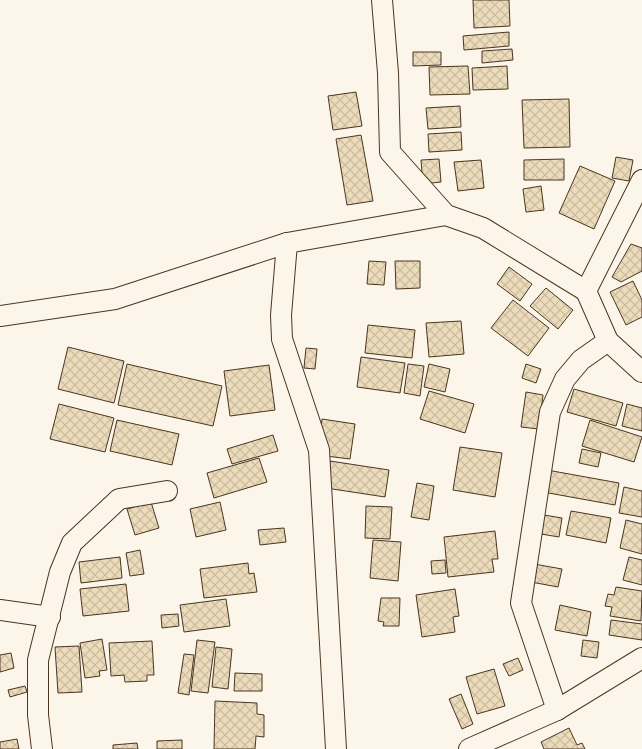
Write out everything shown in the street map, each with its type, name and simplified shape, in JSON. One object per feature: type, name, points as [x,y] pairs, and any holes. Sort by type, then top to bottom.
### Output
[{"type":"street","points":[[382,0],[388,74],[390,152],[446,215]]},
{"type":"street","points":[[586,291],[642,180]]},
{"type":"street","points":[[0,316],[115,299],[287,243],[446,215],[484,228],[586,291],[608,341],[642,372]]},
{"type":"street","points":[[287,243],[281,315],[282,340],[319,450],[336,749]]},
{"type":"street","points":[[557,710],[521,603],[550,412],[565,379],[582,360],[608,341]]},
{"type":"street","points":[[42,749],[38,715],[38,660],[60,572],[72,543],[118,499],[167,491]]},
{"type":"street","points":[[0,610],[50,617]]},
{"type":"street","points":[[469,749],[557,710],[642,658]]},
{"type":"building","points":[[473,0],[509,0],[510,26],[474,28]]},
{"type":"building","points":[[509,32],[509,46],[464,50],[463,36]]},
{"type":"building","points":[[512,49],[513,60],[482,63],[482,51]]},
{"type":"building","points":[[413,52],[441,52],[441,65],[413,66]]},
{"type":"building","points":[[468,66],[470,94],[430,95],[429,67]]},
{"type":"building","points":[[507,66],[508,89],[473,90],[472,68]]},
{"type":"building","points":[[356,92],[362,126],[333,130],[328,96]]},
{"type":"building","points":[[569,99],[570,147],[524,148],[522,100]]},
{"type":"building","points":[[460,106],[461,127],[428,129],[426,108]]},
{"type":"building","points":[[461,132],[462,150],[429,152],[428,134]]},
{"type":"building","points":[[361,135],[373,201],[347,205],[336,139]]},
{"type":"building","points":[[616,157],[633,160],[629,181],[612,178]]},
{"type":"building","points":[[439,159],[441,182],[423,184],[421,160]]},
{"type":"building","points":[[564,159],[564,180],[524,180],[524,160]]},
{"type":"building","points":[[481,160],[484,188],[458,191],[454,162]]},
{"type":"building","points":[[580,166],[615,181],[594,229],[559,213]]},
{"type":"building","points":[[541,186],[544,210],[526,212],[523,189]]},
{"type":"building","points":[[631,244],[642,248],[642,271],[621,282],[612,277]]},
{"type":"building","points":[[369,261],[386,262],[384,285],[367,284]]},
{"type":"building","points":[[395,261],[420,261],[420,288],[396,289]]},
{"type":"building","points":[[509,267],[532,284],[520,301],[497,284]]},
{"type":"building","points":[[633,281],[642,300],[642,317],[626,325],[610,292]]},
{"type":"building","points":[[546,288],[573,310],[558,329],[530,306]]},
{"type":"building","points":[[513,300],[549,328],[528,356],[491,328]]},
{"type":"building","points":[[461,321],[464,354],[429,357],[426,323]]},
{"type":"building","points":[[368,325],[415,330],[412,358],[365,353]]},
{"type":"building","points":[[68,347],[124,361],[114,403],[58,389]]},
{"type":"building","points":[[306,348],[317,349],[315,369],[304,368]]},
{"type":"building","points":[[361,357],[405,363],[400,393],[357,387]]},
{"type":"building","points":[[127,364],[222,386],[213,426],[118,405]]},
{"type":"building","points":[[408,364],[424,366],[420,396],[404,393]]},
{"type":"building","points":[[429,364],[450,369],[445,392],[424,387]]},
{"type":"building","points":[[526,364],[541,369],[536,383],[522,378]]},
{"type":"building","points":[[269,365],[275,410],[230,416],[224,371]]},
{"type":"building","points":[[574,389],[623,403],[616,426],[567,412]]},
{"type":"building","points":[[429,391],[474,404],[465,433],[420,419]]},
{"type":"building","points":[[526,392],[543,395],[539,429],[521,427]]},
{"type":"building","points":[[59,404],[114,418],[105,452],[50,439]]},
{"type":"building","points":[[627,404],[642,408],[642,431],[622,426]]},
{"type":"building","points":[[322,419],[355,424],[350,459],[318,455]]},
{"type":"building","points":[[117,420],[179,434],[172,465],[110,451]]},
{"type":"building","points":[[590,420],[642,437],[634,462],[582,446]]},
{"type":"building","points":[[273,435],[278,451],[232,464],[227,449]]},
{"type":"building","points":[[460,447],[502,453],[495,497],[453,490]]},
{"type":"building","points":[[582,449],[601,453],[598,467],[579,463]]},
{"type":"building","points":[[259,458],[267,482],[214,498],[207,473]]},
{"type":"building","points":[[330,461],[389,470],[385,497],[326,488]]},
{"type":"building","points":[[547,470],[619,483],[615,505],[543,492]]},
{"type":"building","points":[[417,483],[434,486],[429,520],[411,517]]},
{"type":"building","points":[[624,487],[642,491],[642,517],[619,513]]},
{"type":"building","points":[[151,502],[159,528],[135,535],[127,509]]},
{"type":"building","points":[[220,502],[226,530],[196,537],[190,509]]},
{"type":"building","points":[[366,506],[392,507],[390,539],[365,538]]},
{"type":"building","points":[[571,511],[611,518],[606,543],[566,535]]},
{"type":"building","points":[[544,515],[562,518],[559,537],[541,534]]},
{"type":"building","points":[[626,520],[642,524],[642,554],[620,548]]},
{"type":"building","points":[[284,528],[286,542],[260,545],[258,530]]},
{"type":"building","points":[[495,531],[498,559],[492,559],[494,572],[448,577],[444,537]]},
{"type":"building","points":[[373,540],[401,542],[398,581],[370,578]]},
{"type":"building","points":[[140,550],[144,574],[130,576],[126,553]]},
{"type":"building","points":[[120,557],[122,578],[81,583],[79,562]]},
{"type":"building","points":[[629,557],[642,560],[642,585],[623,580]]},
{"type":"building","points":[[445,560],[446,573],[432,574],[431,561]]},
{"type":"building","points":[[248,563],[249,574],[254,573],[257,592],[204,598],[200,569]]},
{"type":"building","points":[[534,564],[562,569],[558,587],[531,582]]},
{"type":"building","points":[[126,584],[129,611],[83,616],[80,589]]},
{"type":"building","points":[[616,587],[642,591],[641,621],[610,616],[612,607],[605,606],[608,594],[614,595]]},
{"type":"building","points":[[455,589],[459,616],[453,617],[455,632],[422,637],[416,595]]},
{"type":"building","points":[[381,598],[400,598],[399,626],[383,626],[384,622],[378,621]]},
{"type":"building","points":[[226,599],[230,626],[184,632],[180,605]]},
{"type":"building","points":[[560,605],[591,612],[587,636],[555,630]]},
{"type":"building","points":[[178,614],[179,626],[162,628],[161,615]]},
{"type":"building","points":[[611,620],[642,624],[642,640],[609,635]]},
{"type":"building","points":[[102,639],[107,670],[99,671],[100,676],[85,678],[80,643]]},
{"type":"building","points":[[197,640],[215,642],[208,693],[191,691]]},
{"type":"building","points":[[583,640],[599,642],[597,658],[581,656]]},
{"type":"building","points":[[152,641],[154,675],[147,675],[147,681],[125,682],[124,675],[111,676],[109,643]]},
{"type":"building","points":[[79,646],[82,692],[58,693],[55,647]]},
{"type":"building","points":[[216,647],[232,649],[228,689],[212,687]]},
{"type":"building","points":[[11,653],[14,668],[0,672],[0,655]]},
{"type":"building","points":[[184,654],[194,655],[189,695],[178,693]]},
{"type":"building","points":[[518,658],[523,670],[509,676],[503,664]]},
{"type":"building","points":[[494,669],[505,706],[477,714],[466,677]]},
{"type":"building","points":[[235,673],[262,674],[262,691],[234,691]]},
{"type":"building","points":[[25,686],[27,692],[10,697],[8,690]]},
{"type":"building","points":[[461,694],[473,724],[462,729],[449,699]]},
{"type":"building","points":[[215,701],[257,703],[257,714],[264,715],[264,737],[256,736],[255,749],[214,749]]},
{"type":"building","points":[[569,728],[577,745],[582,743],[585,749],[544,749],[541,742]]},
{"type":"building","points":[[17,739],[19,749],[0,749],[0,742]]},
{"type":"building","points":[[182,740],[182,749],[157,749],[157,741]]},
{"type":"building","points":[[137,743],[138,749],[113,749],[113,745]]}]
